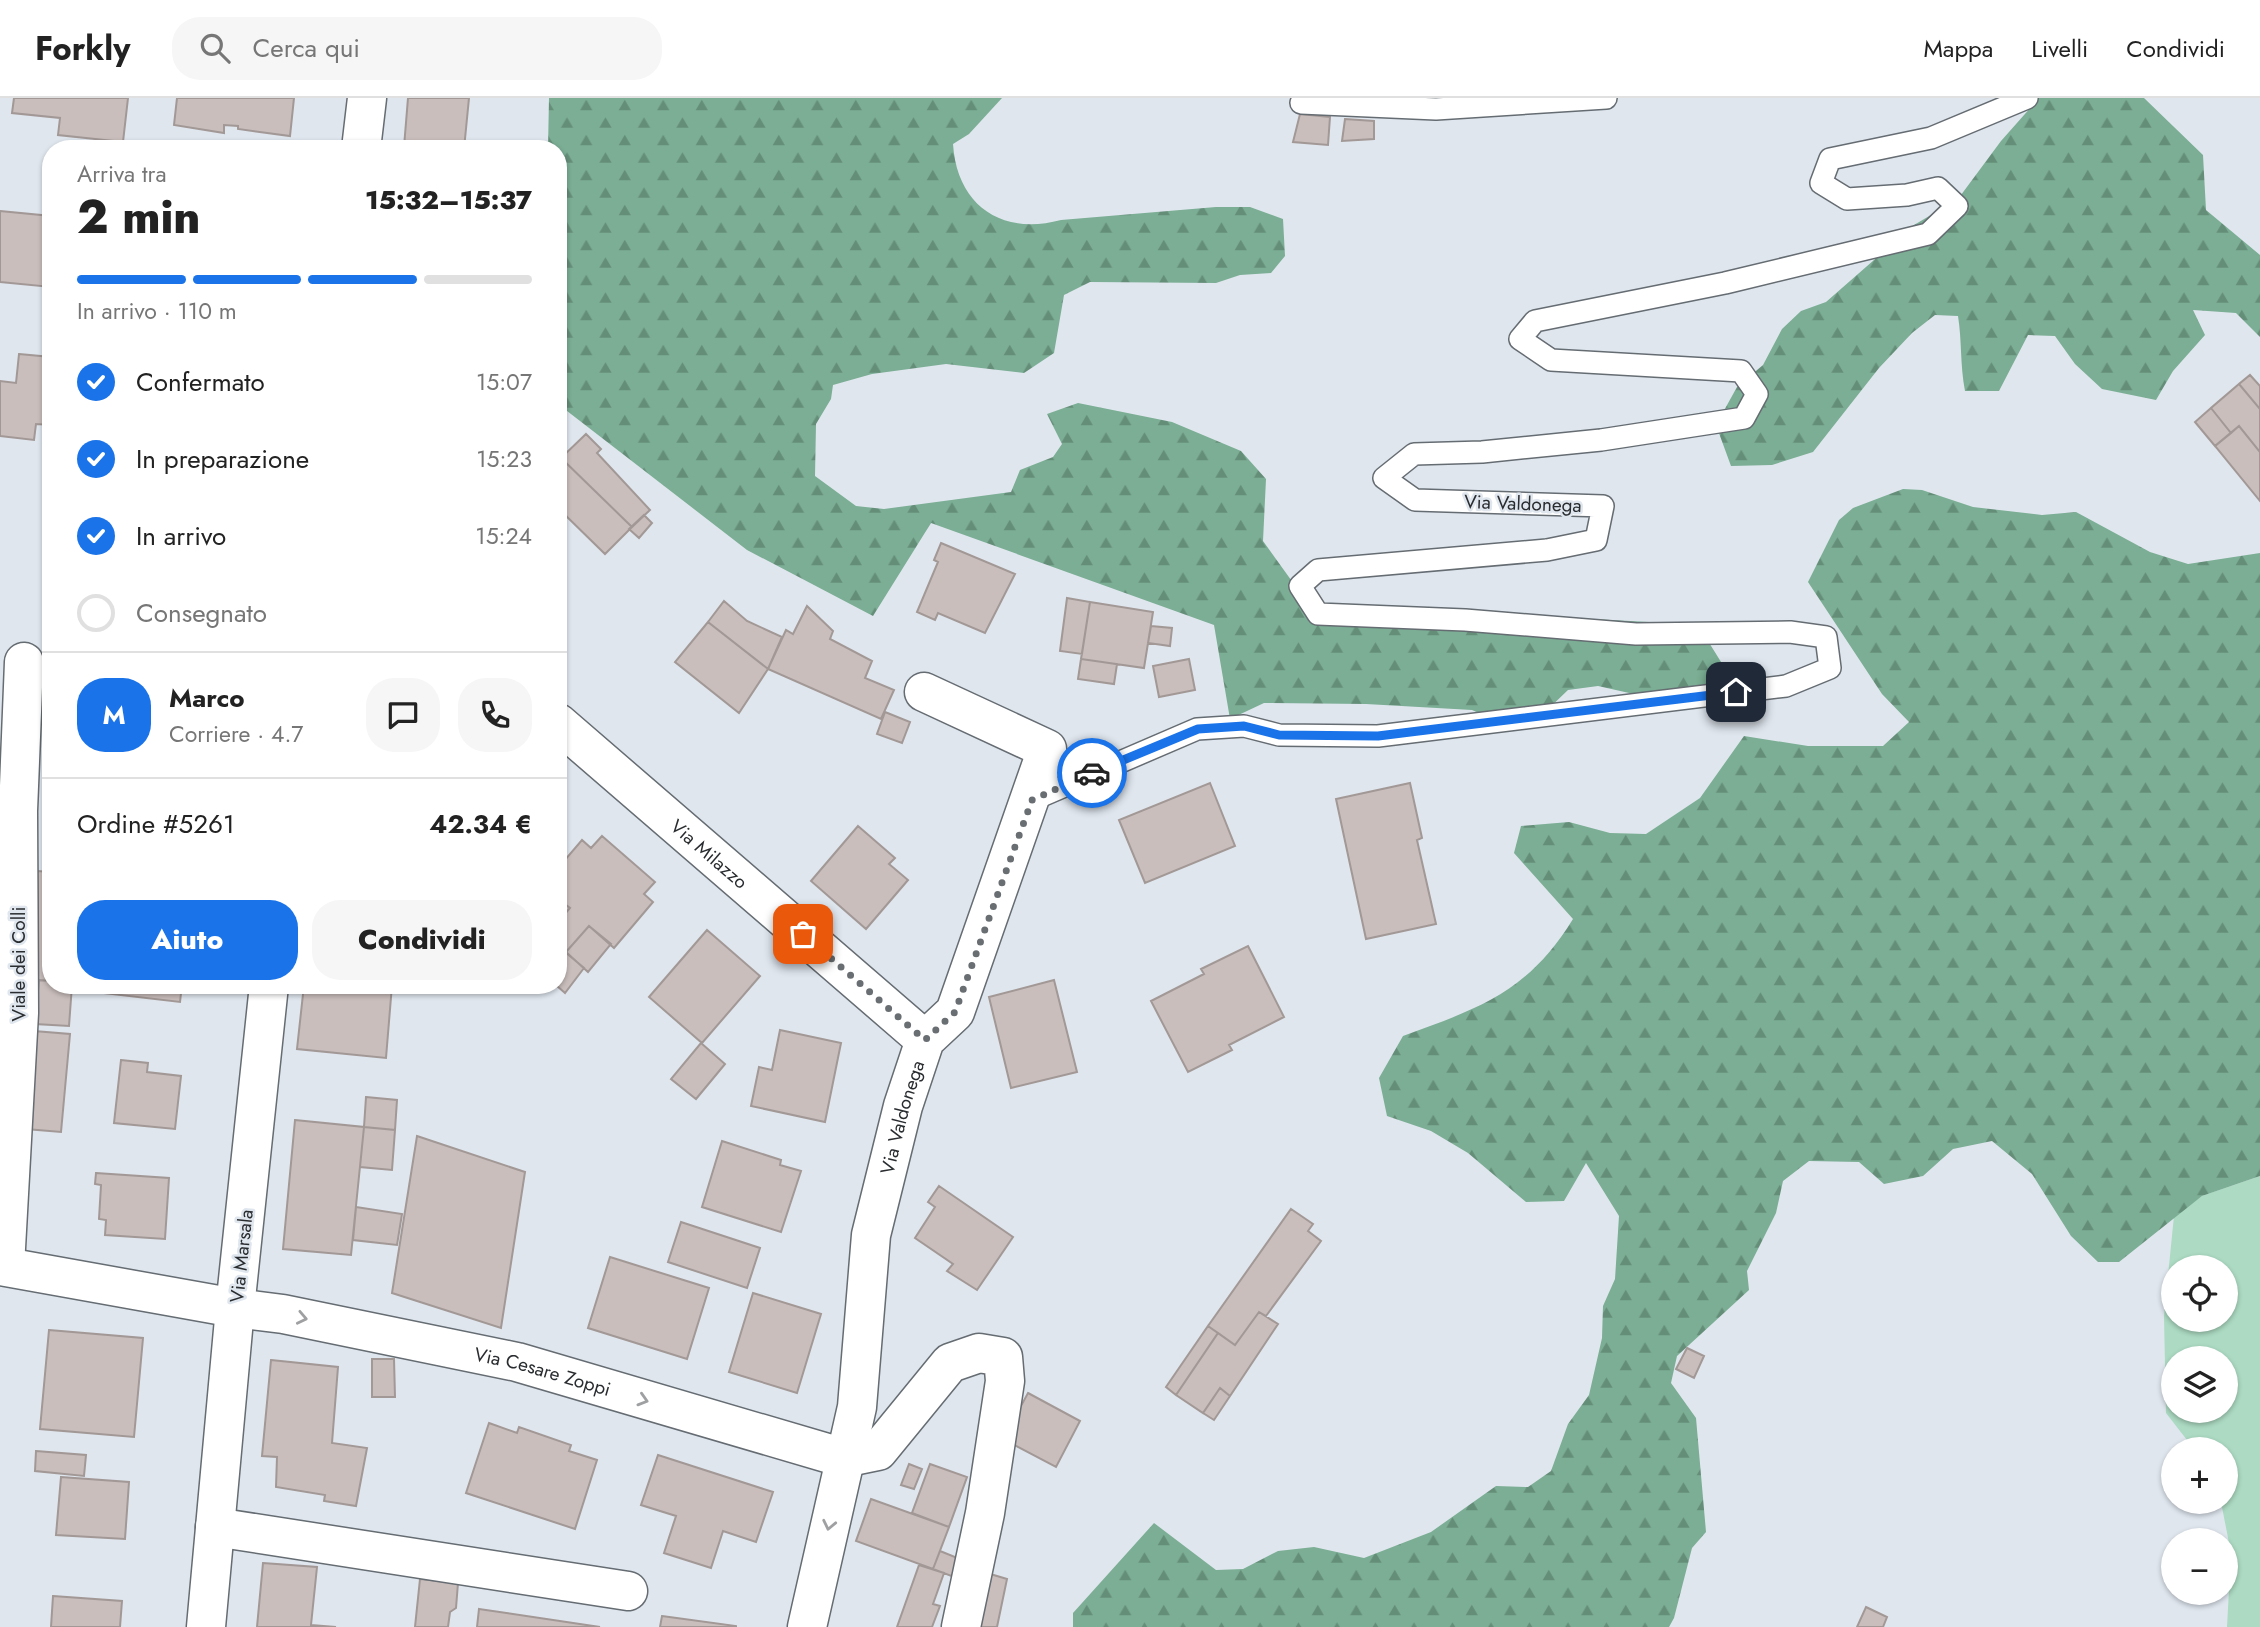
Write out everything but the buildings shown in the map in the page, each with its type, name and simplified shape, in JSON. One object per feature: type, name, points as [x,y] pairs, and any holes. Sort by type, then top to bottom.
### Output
[{"type":"street","points":[[362,140],[367,98]]},
{"type":"street","name":"Viale dei Colli","points":[[23,662],[18,811],[19,1013],[2,1266],[235,1308]]},
{"type":"street","name":"Via Valdonega","points":[[807,1627],[857,1408],[872,1235],[903,1106],[925,1040],[955,1012],[1032,800],[1047,749],[924,692]]},
{"type":"street","name":"Via Milazzo","points":[[567,731],[925,1040]]},
{"type":"street","name":"Via Marsala","points":[[206,1627],[235,1308],[268,994]]},
{"type":"street","name":"Via Cesare Zoppi","points":[[235,1308],[283,1314],[517,1362],[844,1458]]},
{"type":"street","points":[[844,1458],[878,1451],[950,1363],[979,1353],[1003,1357],[1005,1381],[985,1513],[961,1627]]},
{"type":"street","points":[[215,1527],[628,1591]]},
{"type":"lane","points":[[1301,103],[1436,109],[1606,98]]},
{"type":"lane","name":"Via Valdonega","points":[[1032,800],[1198,729],[1244,726],[1279,735],[1378,736],[1786,686],[1830,668],[1826,637],[1790,632],[1636,634],[1465,620],[1318,614],[1300,586],[1318,570],[1547,550],[1596,540],[1603,506],[1415,500],[1384,478],[1414,454],[1482,453],[1601,440],[1744,418],[1756,394],[1741,371],[1551,360],[1520,339],[1535,321],[1725,283],[1928,234],[1957,206],[1938,188],[1907,195],[1847,199],[1821,183],[1830,159],[1931,138],[2027,98]]},
{"type":"green space","points":[[549,98],[1002,98],[969,134],[953,144],[956,165],[963,184],[973,199],[986,211],[1002,219],[1039,224],[1216,207],[1250,207],[1283,219],[1285,256],[1271,273],[1240,275],[1216,283],[1090,282],[1064,295],[1054,353],[1024,373],[946,364],[872,374],[833,385],[831,399],[816,424],[815,476],[856,506],[884,509],[1011,492],[1020,470],[1053,457],[1062,444],[1047,414],[1078,403],[1172,422],[1241,451],[1266,479],[1263,541],[1304,598],[1316,605],[1669,623],[1708,641],[1726,670],[1713,687],[1647,697],[1598,686],[1568,690],[1542,715],[1501,723],[1472,710],[1366,704],[1264,703],[1230,719],[1214,625],[931,523],[873,616],[747,550],[567,411],[567,140],[548,140]]},
{"type":"green space","points":[[2039,98],[2144,98],[2203,155],[2206,210],[2260,255],[2260,337],[2236,313],[2193,310],[2205,335],[2173,371],[2156,400],[2102,389],[2075,364],[2055,336],[2028,335],[1999,391],[1965,391],[1958,316],[1935,315],[1912,333],[1879,368],[1813,452],[1772,465],[1731,466],[1716,425],[1737,387],[1763,365],[1782,329],[1801,311],[1826,302],[1914,225],[1958,199],[2001,141]]},
{"type":"green space","points":[[1903,489],[1922,490],[1973,507],[2042,515],[2076,512],[2150,552],[2188,564],[2260,553],[2260,1176],[2202,1196],[2119,1262],[2098,1262],[2071,1236],[2032,1174],[1992,1141],[1953,1149],[1923,1176],[1884,1184],[1859,1162],[1809,1161],[1783,1181],[1776,1213],[1747,1271],[1749,1290],[1677,1356],[1671,1383],[1696,1418],[1706,1532],[1692,1548],[1674,1618],[1669,1627],[1073,1627],[1073,1613],[1154,1523],[1216,1570],[1243,1569],[1278,1551],[1314,1547],[1364,1558],[1431,1532],[1496,1486],[1528,1487],[1551,1471],[1568,1424],[1589,1395],[1602,1338],[1603,1306],[1615,1279],[1619,1216],[1586,1163],[1564,1201],[1526,1202],[1468,1153],[1431,1131],[1387,1116],[1379,1078],[1403,1036],[1479,1006],[1520,981],[1556,944],[1573,919],[1514,853],[1521,826],[1569,822],[1610,833],[1646,834],[1700,798],[1744,736],[1808,746],[1883,746],[1909,722],[1882,694],[1808,582],[1839,520],[1853,508]]},
{"type":"green space","points":[[2260,1176],[2260,1627],[2227,1627],[2228,1605],[2238,1605],[2238,1528],[2226,1528],[2223,1514],[2238,1514],[2238,1437],[2185,1437],[2174,1423],[2238,1423],[2238,1346],[2165,1346],[2164,1332],[2238,1332],[2238,1255],[2170,1255],[2174,1216],[2202,1196]]},
{"type":"way so far","points":[[803,934],[925,1040],[955,1012],[1032,800],[1092,773]]},
{"type":"route","points":[[1092,773],[1198,729],[1244,726],[1279,735],[1378,736],[1552,712],[1736,692]]}]
